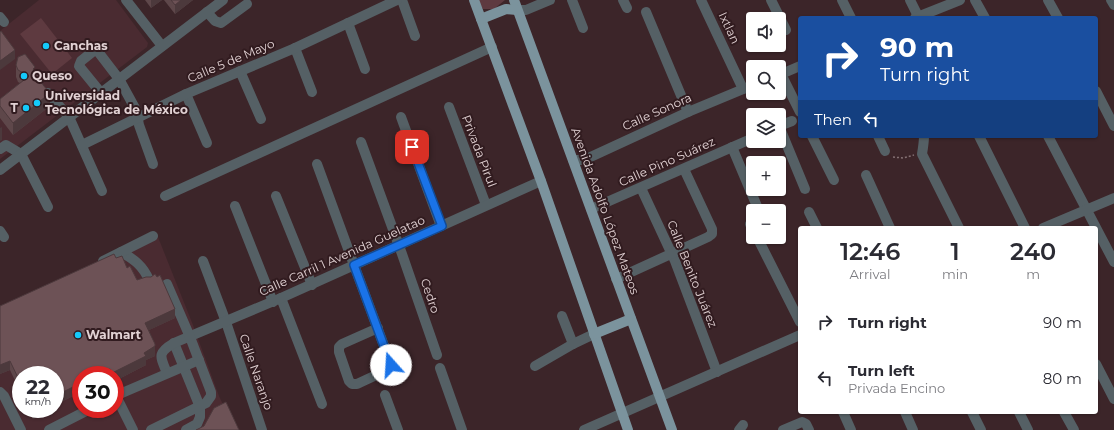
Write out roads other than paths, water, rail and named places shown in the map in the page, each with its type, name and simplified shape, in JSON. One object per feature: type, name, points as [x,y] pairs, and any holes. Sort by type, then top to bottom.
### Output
[{"type":"main road","points":[[474,0],[541,181],[628,430]]},
{"type":"main road","points":[[481,19],[516,5]]},
{"type":"main road","name":"Avenida Adolfo López Mateos","points":[[516,5],[672,430]]},
{"type":"main road","points":[[594,334],[631,319]]},
{"type":"street","points":[[126,0],[162,46]]},
{"type":"street","points":[[0,170],[223,0]]},
{"type":"street","name":"Calle 5 de Mayo","points":[[82,145],[186,94],[295,48],[397,0]]},
{"type":"street","points":[[402,0],[415,36]]},
{"type":"street","points":[[516,5],[526,10],[550,0]]},
{"type":"street","points":[[572,0],[583,28]]},
{"type":"street","name":"Ixtlan","points":[[701,0],[743,89]]},
{"type":"street","points":[[771,0],[777,12]]},
{"type":"street","points":[[842,0],[850,16]]},
{"type":"street","points":[[910,0],[916,16]]},
{"type":"street","points":[[922,16],[960,0]]},
{"type":"street","points":[[976,0],[984,16]]},
{"type":"street","points":[[1048,0],[1057,16]]},
{"type":"street","points":[[1111,0],[1114,5]]},
{"type":"street","points":[[207,12],[215,21],[221,23],[248,6]]},
{"type":"street","points":[[646,12],[688,112]]},
{"type":"street","points":[[348,23],[365,69]]},
{"type":"street","points":[[165,196],[492,47]]},
{"type":"street","points":[[295,48],[312,92]]},
{"type":"street","points":[[100,93],[79,66],[80,61],[94,50],[98,51],[119,79],[136,110],[153,164]]},
{"type":"street","points":[[786,72],[798,67]]},
{"type":"street","points":[[240,71],[260,120]]},
{"type":"street","points":[[786,86],[798,108]]},
{"type":"street","name":"Calle Sonora","points":[[573,160],[584,160],[688,112],[746,88]]},
{"type":"street","points":[[48,93],[69,117],[102,192]]},
{"type":"street","points":[[186,94],[207,143]]},
{"type":"street","points":[[1098,95],[1114,126]]},
{"type":"street","name":"Privada Pirul","points":[[449,107],[486,205]]},
{"type":"street","points":[[401,117],[442,226]]},
{"type":"street","points":[[786,124],[792,122]]},
{"type":"street","points":[[813,138],[834,180]]},
{"type":"street","points":[[879,138],[885,151]]},
{"type":"street","points":[[924,138],[924,148],[922,154],[958,226]]},
{"type":"street","points":[[980,138],[1024,226]]},
{"type":"street","points":[[1049,138],[1095,226]]},
{"type":"street","name":"Calle Pino Suárez","points":[[591,209],[746,141]]},
{"type":"street","name":"Cedro","points":[[360,142],[399,245],[437,355]]},
{"type":"street","points":[[786,142],[806,189]]},
{"type":"street","points":[[0,149],[6,145],[21,154],[48,207]]},
{"type":"street","points":[[732,148],[756,204]]},
{"type":"street","points":[[317,164],[378,328],[390,362],[390,367],[387,370],[357,384],[352,384],[346,374],[339,348],[342,344],[378,328]]},
{"type":"street","points":[[616,279],[712,234],[712,229],[684,169]]},
{"type":"street","points":[[866,175],[889,226]]},
{"type":"street","name":"Calle Carril 1 Avenida Guelatao","points":[[174,343],[277,300],[541,181]]},
{"type":"street","name":"Calle Benito Juárez","points":[[640,188],[672,254],[717,372]]},
{"type":"street","points":[[276,196],[312,284]]},
{"type":"street","points":[[1048,226],[1114,198]]},
{"type":"street","points":[[235,206],[322,404]]},
{"type":"street","points":[[809,212],[816,226]]},
{"type":"street","points":[[1098,231],[1114,262]]},
{"type":"street","points":[[93,265],[153,236]]},
{"type":"street","points":[[761,244],[798,318]]},
{"type":"street","points":[[121,252],[140,264],[146,272],[149,280]]},
{"type":"street","name":"Calle Naranjo","points":[[204,261],[262,430]]},
{"type":"street","points":[[155,429],[200,407],[210,400],[211,392],[199,360],[193,335],[167,284]]},
{"type":"street","points":[[562,316],[573,344]]},
{"type":"street","points":[[535,366],[573,344],[594,334]]},
{"type":"street","points":[[584,430],[596,428],[622,413],[798,336]]},
{"type":"street","points":[[167,373],[161,359],[161,354],[164,349],[174,343],[200,407],[200,417],[197,424],[186,430]]},
{"type":"street","points":[[124,392],[199,360]]},
{"type":"street","points":[[440,368],[462,430]]},
{"type":"street","points":[[1098,368],[1114,399]]},
{"type":"street","points":[[0,392],[4,396],[21,430]]},
{"type":"street","points":[[385,395],[398,430]]},
{"type":"street","points":[[124,413],[133,430]]},
{"type":"street","points":[[844,414],[851,430]]},
{"type":"street","points":[[906,414],[913,430]]},
{"type":"street","points":[[973,414],[981,430]]},
{"type":"street","points":[[1020,414],[1028,430]]},
{"type":"street","points":[[1065,414],[1074,430]]},
{"type":"street","points":[[49,430],[72,418]]},
{"type":"street","points":[[783,430],[802,422],[806,424],[809,430]]},
{"type":"place","name":"Canchas","points":[[46,46]]},
{"type":"place","name":"Queso","points":[[24,76]]},
{"type":"place","name":"Universidad Tecnológica de México","points":[[37,103]]},
{"type":"place","name":"T","points":[[26,108]]},
{"type":"place","name":"Walmart","points":[[78,335]]}]
